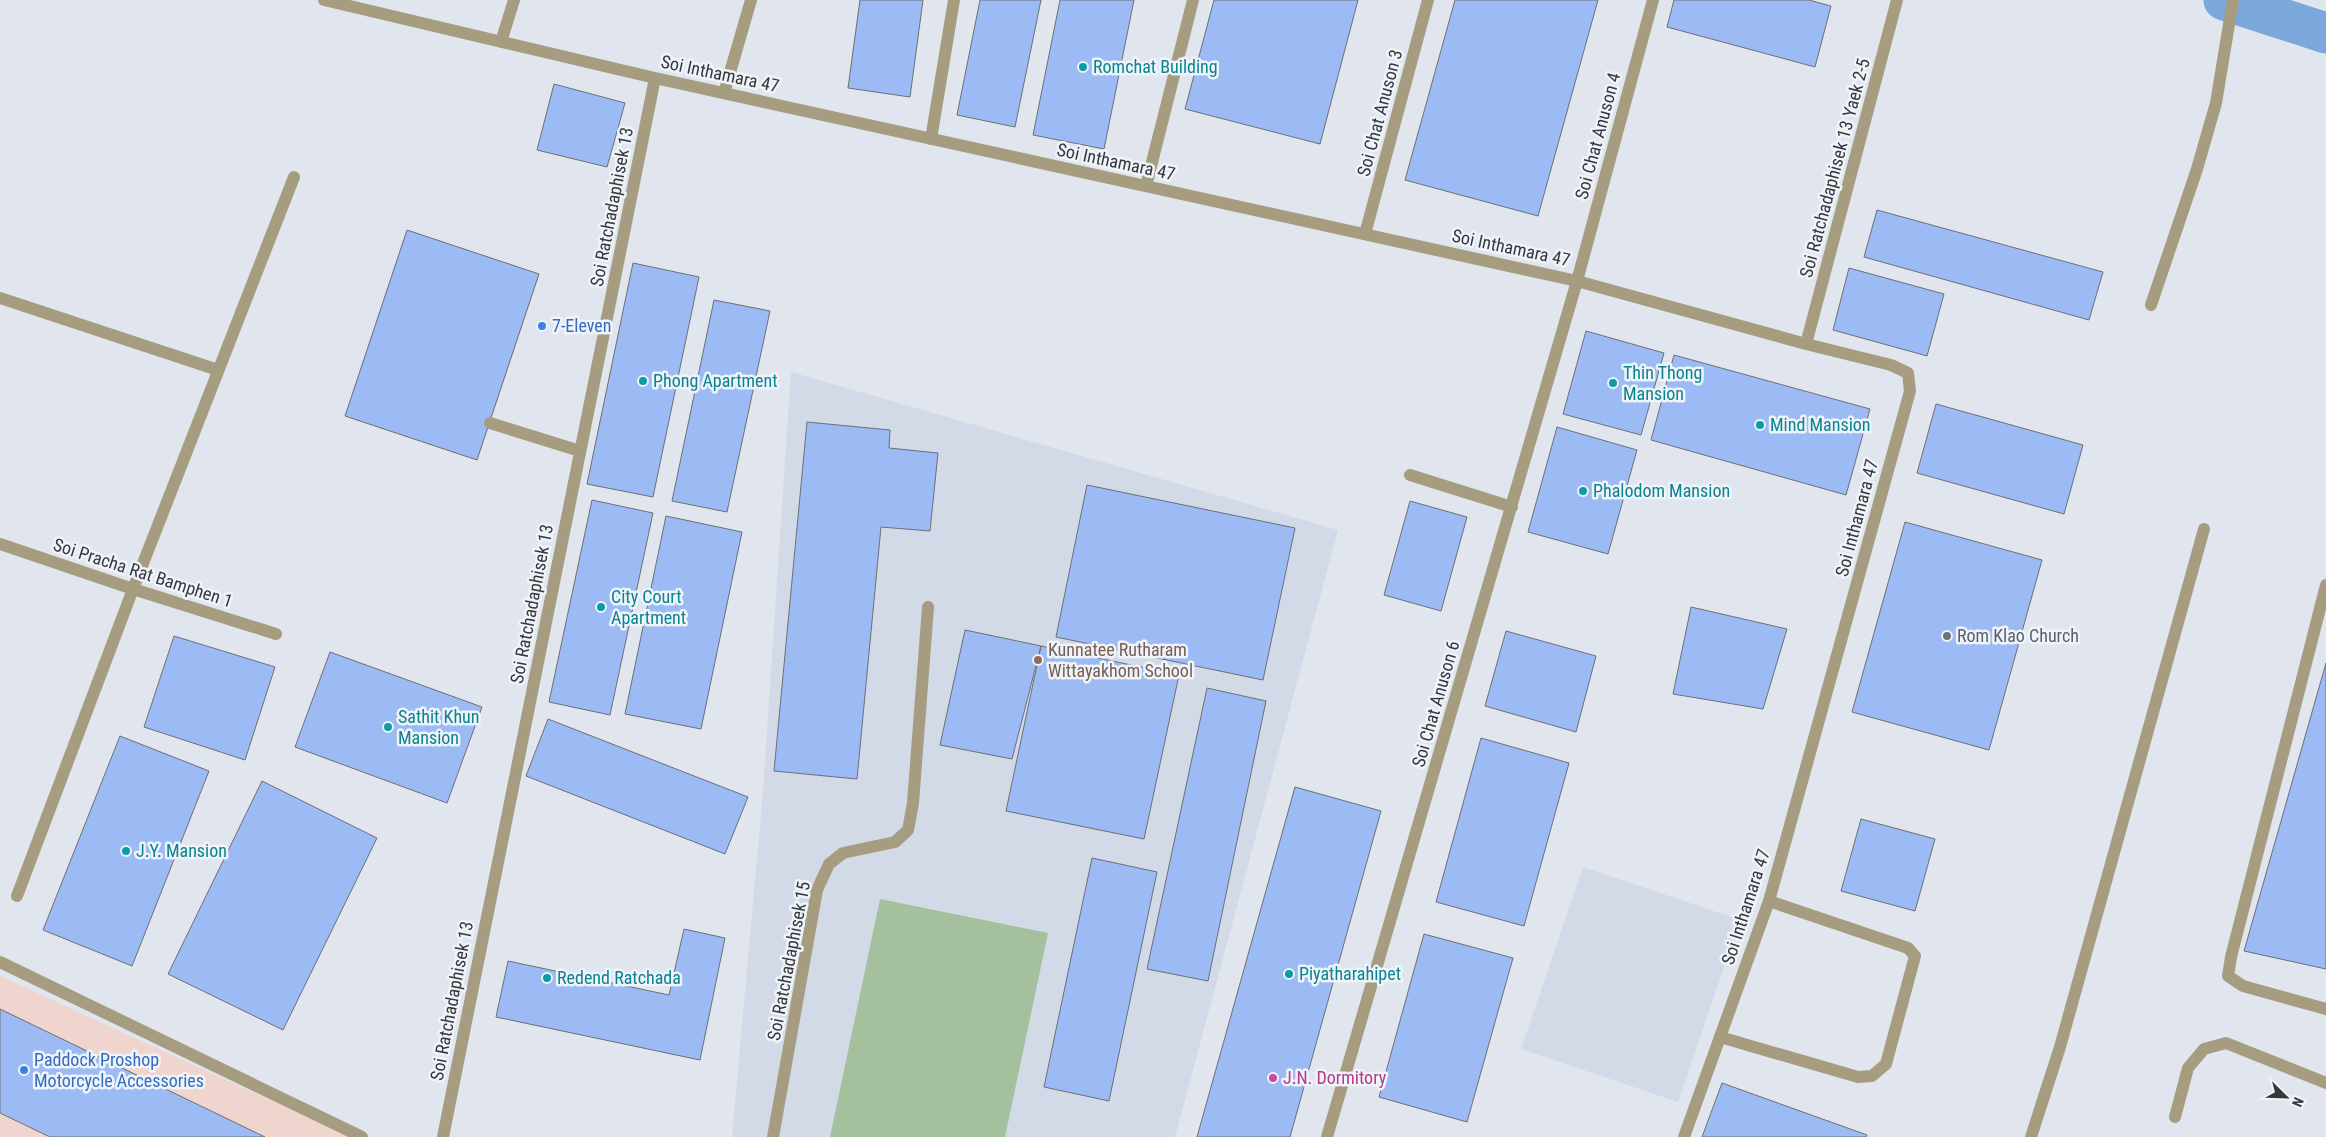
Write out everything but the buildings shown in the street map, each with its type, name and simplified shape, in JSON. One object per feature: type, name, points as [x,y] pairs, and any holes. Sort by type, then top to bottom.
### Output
[{"type":"street","name":"Soi Inthamara 47","points":[[324,0],[656,78],[1577,281],[1806,344],[1891,365],[1908,373],[1910,391],[1769,901],[1684,1137]]},
{"type":"street","points":[[501,42],[514,0]]},
{"type":"street","points":[[724,93],[751,0]]},
{"type":"street","points":[[931,139],[954,0]]},
{"type":"street","points":[[1146,186],[1193,0]]},
{"type":"street","name":"Soi Chat Anuson 3","points":[[1365,234],[1428,0]]},
{"type":"street","name":"Soi Chat Anuson 4","points":[[1577,281],[1653,0]]},
{"type":"street","name":"Soi Ratchadaphisek 13 Yaek 2-5","points":[[1806,344],[1897,0]]},
{"type":"street","points":[[2150,304],[2197,169],[2216,103],[2228,20],[2233,0]]},
{"type":"street","name":"Soi Ratchadaphisek 13","points":[[443,1137],[656,78]]},
{"type":"street","points":[[18,896],[133,589],[294,178]]},
{"type":"street","name":"Soi Chat Anuson 6","points":[[1326,1137],[1577,281]]},
{"type":"street","points":[[0,298],[218,370]]},
{"type":"street","points":[[490,423],[580,451]]},
{"type":"street","points":[[1410,475],[1512,507]]},
{"type":"street","points":[[2031,1137],[2063,1037],[2204,529]]},
{"type":"street","name":"Soi Pracha Rat Bamphen 1","points":[[0,544],[133,589],[276,634]]},
{"type":"street","points":[[2326,585],[2231,957],[2228,976],[2243,986],[2326,1009]]},
{"type":"street","name":"Soi Ratchadaphisek 15","points":[[773,1137],[818,890],[829,864],[843,853],[895,842],[908,830],[913,803],[928,607]]},
{"type":"street","points":[[1720,1037],[1858,1077],[1872,1076],[1886,1064],[1916,956],[1908,948],[1769,901]]},
{"type":"street","points":[[0,962],[362,1137]]},
{"type":"street","points":[[2175,1117],[2188,1068],[2204,1049],[2226,1043],[2326,1083]]},
{"type":"shaded area","name":"Kunnatee Rutharam Wittayakhom School","points":[[791,372],[1338,530],[1175,1137],[732,1137],[763,791]]},
{"type":"shaded area","points":[[1583,867],[1740,920],[1678,1102],[1521,1049]]},
{"type":"shaded area","points":[[0,976],[350,1137],[0,1137]]},
{"type":"green space","points":[[880,899],[1048,933],[1005,1137],[830,1137]]},
{"type":"waterway","points":[[2224,0],[2326,33]]},
{"type":"place","name":"Romchat Building","points":[[1083,67]]},
{"type":"place","name":"7-Eleven","points":[[542,326]]},
{"type":"place","name":"Phong Apartment","points":[[643,381]]},
{"type":"place","name":"Thin Thong Mansion","points":[[1613,383]]},
{"type":"place","name":"Mind Mansion","points":[[1760,425]]},
{"type":"place","name":"Phalodom Mansion","points":[[1583,491]]},
{"type":"place","name":"City Court Apartment","points":[[601,607]]},
{"type":"place","name":"Rom Klao Church","points":[[1947,636]]},
{"type":"place","name":"Kunnatee Rutharam Wittayakhom School","points":[[1038,660]]},
{"type":"place","name":"Sathit Khun Mansion","points":[[388,727]]},
{"type":"place","name":"J.Y. Mansion","points":[[126,851]]},
{"type":"place","name":"Piyatharahipet","points":[[1289,974]]},
{"type":"place","name":"Redend Ratchada","points":[[547,978]]},
{"type":"place","name":"Paddock Proshop Motorcycle Accessories","points":[[24,1070]]},
{"type":"place","name":"J.N. Dormitory","points":[[1273,1078]]}]
